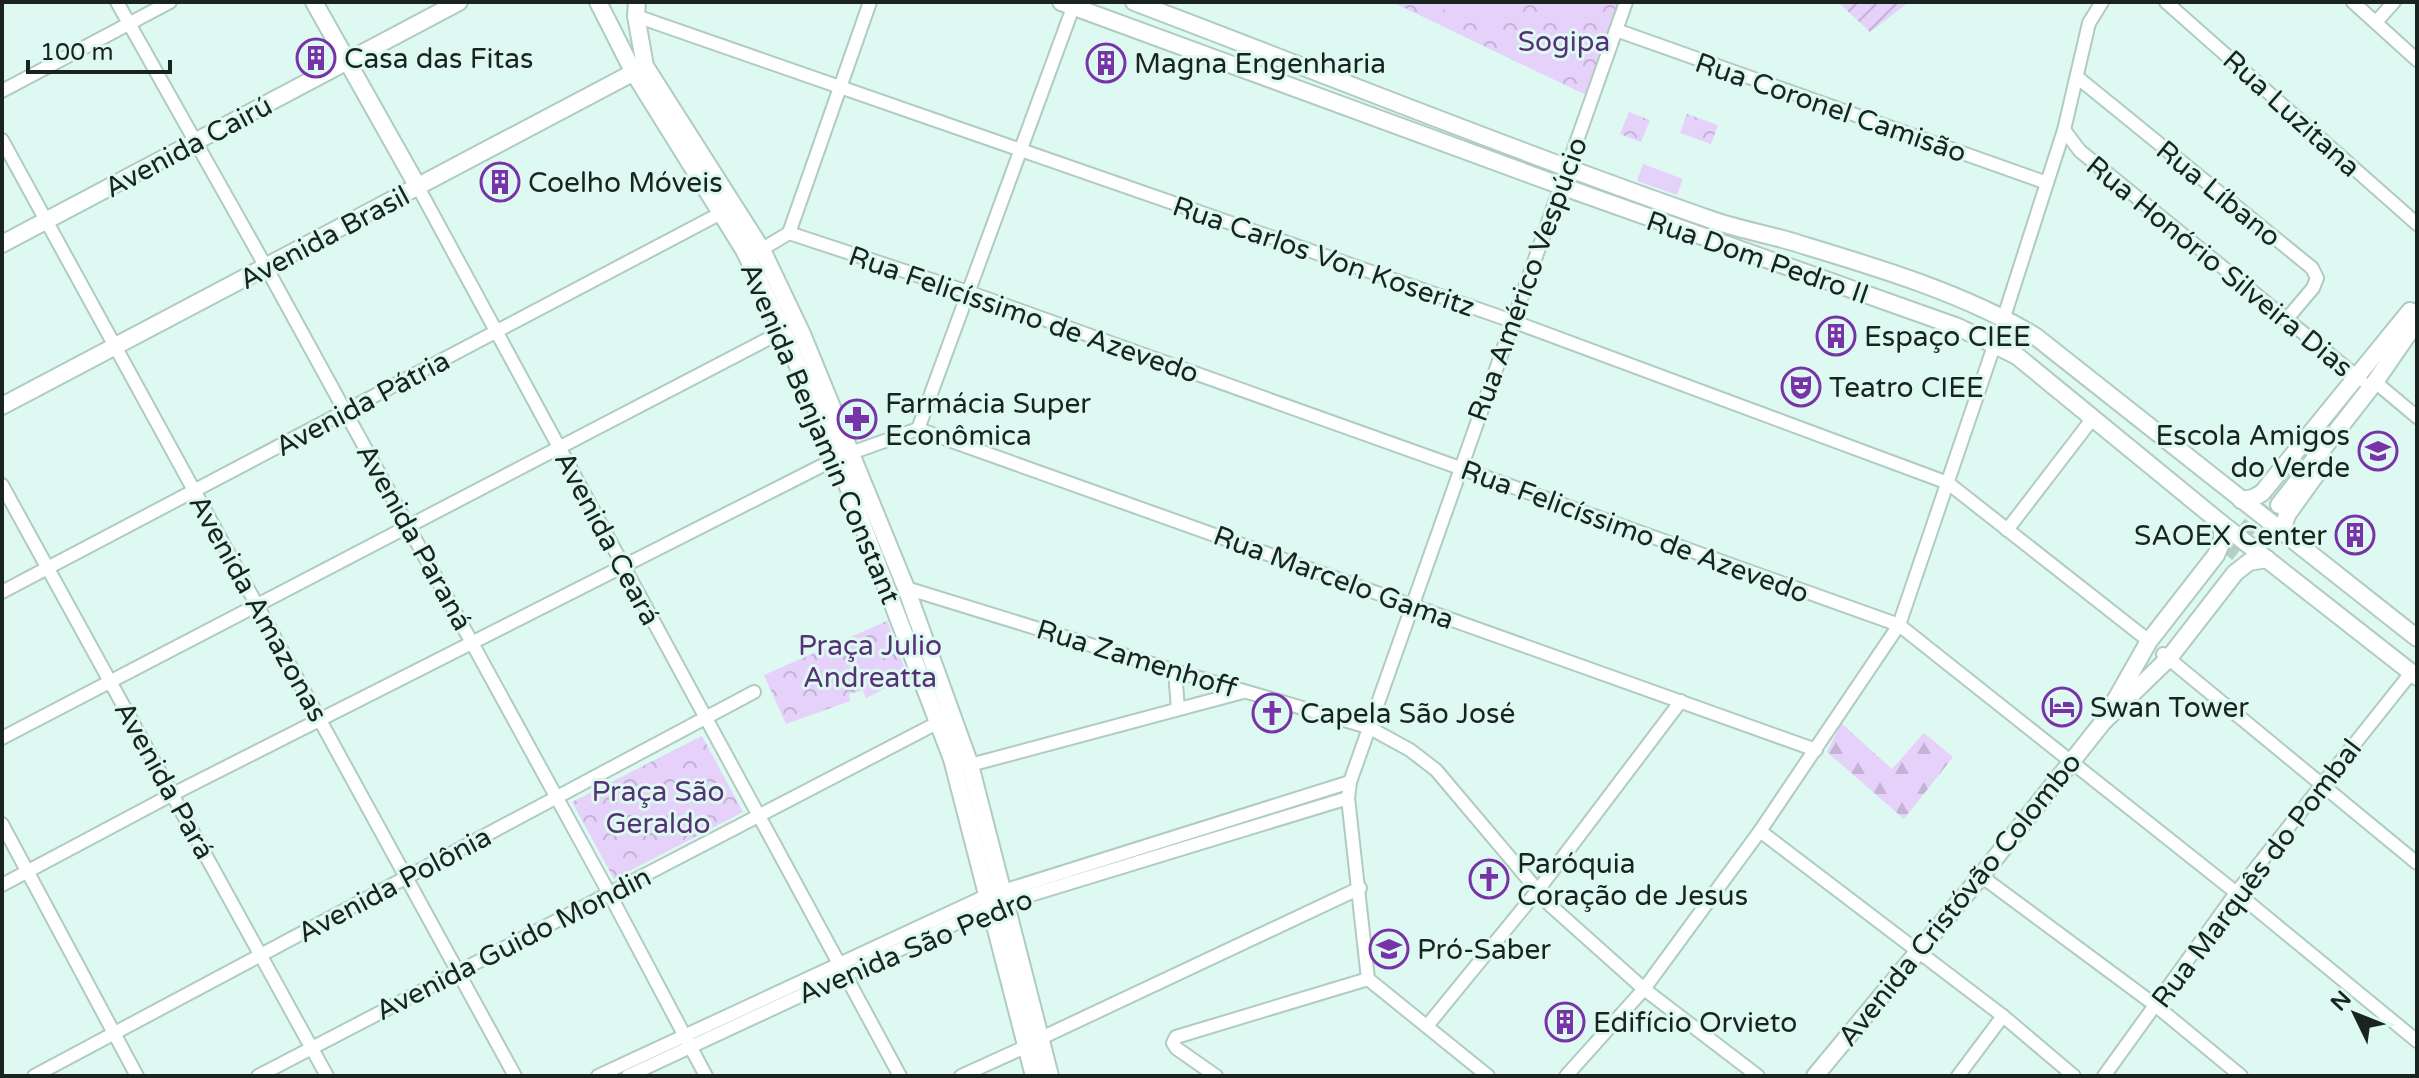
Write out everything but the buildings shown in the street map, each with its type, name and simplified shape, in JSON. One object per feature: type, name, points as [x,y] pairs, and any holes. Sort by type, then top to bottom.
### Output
[{"type":"main road","name":"Avenida Ceará","points":[[314,2],[418,187]]},
{"type":"main road","name":"Avenida Cairú","points":[[2,244],[459,2]]},
{"type":"main road","name":"Avenida Benjamin Constant","points":[[598,2],[802,334],[952,759],[997,899]]},
{"type":"main road","name":"Rua Dom Pedro II","points":[[1134,2],[1567,168],[1716,221],[1905,279],[2004,317],[2035,336],[2417,638]]},
{"type":"main road","name":"Rua Dom Pedro II","points":[[1070,4],[1995,343],[2017,356],[2222,524],[2414,675]]},
{"type":"main road","name":"Avenida Benjamin Constant","points":[[637,9],[640,70],[721,213],[755,254],[783,331],[906,588],[970,765],[997,899],[1032,1043],[1034,1076]]},
{"type":"main road","name":"Avenida Brasil","points":[[2,406],[640,70]]},
{"type":"main road","points":[[2241,500],[2262,493],[2368,381],[2389,363],[2415,311]]},
{"type":"main road","points":[[2282,531],[2287,515],[2368,381],[2415,311]]},
{"type":"main road","points":[[2275,501],[2368,381]]},
{"type":"main road","name":"Avenida Cristóvão Colombo","points":[[1815,1076],[1981,876],[2130,686],[2149,641],[2216,555],[2222,541],[2222,524]]},
{"type":"main road","points":[[2130,686],[2231,558],[2166,656]]},
{"type":"main road","points":[[2130,686],[2166,656],[2235,573],[2249,562],[2267,559]]},
{"type":"main road","name":"Avenida Benjamin Constant","points":[[1032,1043],[1050,1076]]},
{"type":"street","name":"Avenida Paraná","points":[[117,2],[346,411],[706,1076]]},
{"type":"street","points":[[2,91],[170,2]]},
{"type":"street","points":[[755,254],[789,233],[870,2]]},
{"type":"street","name":"Rua Américo Vespúcio","points":[[1368,979],[1348,798],[1350,782],[1626,2]]},
{"type":"street","points":[[2004,317],[2064,130],[2089,23],[2102,2]]},
{"type":"street","name":"Rua Luzitana","points":[[2166,2],[2417,224]]},
{"type":"street","points":[[2353,2],[2417,60]]},
{"type":"street","points":[[2376,22],[2394,2]]},
{"type":"street","points":[[2,885],[173,794],[843,454],[918,429],[1070,4]]},
{"type":"street","name":"Rua Carlos Von Koseritz","points":[[637,9],[840,87],[1512,321],[1948,483],[2149,641]]},
{"type":"street","name":"Rua Coronel Camisão","points":[[1616,30],[2047,183]]},
{"type":"street","name":"Rua Líbano","points":[[2077,77],[2312,268],[2317,278],[2313,288],[2286,320]]},
{"type":"street","name":"Rua Honório Silveira Dias","points":[[2064,130],[2080,151],[2286,320],[2417,417]]},
{"type":"street","name":"Avenida Amazonas","points":[[2,140],[515,1076]]},
{"type":"street","name":"Rua Honório Silveira Dias","points":[[2055,157],[2080,151]]},
{"type":"street","name":"Avenida Ceará","points":[[418,187],[900,1076]]},
{"type":"street","name":"Avenida Pátria","points":[[2,592],[721,213]]},
{"type":"street","name":"Rua Felicíssimo de Azevedo","points":[[789,233],[968,292],[1899,625],[2417,1041]]},
{"type":"street","points":[[2,738],[783,331]]},
{"type":"street","points":[[1566,1076],[1644,989],[1760,831],[1899,625],[1995,343]]},
{"type":"street","points":[[2007,530],[2093,418]]},
{"type":"street","name":"Rua Marcelo Gama","points":[[918,429],[1816,750]]},
{"type":"street","name":"Avenida Pará","points":[[2,485],[327,1076]]},
{"type":"street","name":"Rua Zamenhoff","points":[[906,588],[1368,727],[1410,750],[1436,770],[1550,905],[1644,989],[1758,1076]]},
{"type":"street","points":[[2166,656],[2417,863]]},
{"type":"street","points":[[1175,671],[1178,709]]},
{"type":"street","name":"Rua Marquês do Pombal","points":[[2104,1076],[2236,893],[2321,785],[2414,675]]},
{"type":"street","points":[[970,765],[1246,691]]},
{"type":"street","name":"Avenida Polônia","points":[[34,1076],[754,692]]},
{"type":"street","points":[[1427,1026],[1538,890],[1681,701]]},
{"type":"street","name":"Avenida Guido Mondin","points":[[258,1076],[939,722]]},
{"type":"street","name":"Avenida São Pedro","points":[[598,1076],[687,1042],[997,899],[1193,838],[1240,816],[1350,782]]},
{"type":"street","name":"Avenida São Pedro","points":[[1193,838],[1243,830],[1348,798]]},
{"type":"street","points":[[1286,802],[1290,816]]},
{"type":"street","points":[[1240,816],[1243,830]]},
{"type":"street","points":[[2,824],[137,1076]]},
{"type":"street","points":[[1760,831],[2003,1016],[2074,1076]]},
{"type":"street","points":[[1981,876],[2155,1005],[2241,1076]]},
{"type":"street","points":[[961,1076],[1360,888]]},
{"type":"street","points":[[1216,1076],[1176,1048],[1173,1043],[1176,1037],[1368,979],[1488,1076]]},
{"type":"street","points":[[1958,1076],[2003,1016]]},
{"type":"street","name":"Avenida São Pedro","points":[[628,1076],[687,1042]]},
{"type":"green space","name":"Sogipa","points":[[1392,2],[1620,2],[1586,95]]},
{"type":"green space","points":[[1428,2],[1511,2],[1496,34]]},
{"type":"green space","points":[[1552,2],[1568,2],[1590,11],[1582,29],[1547,15]]},
{"type":"green space","points":[[1838,2],[1909,2],[1870,32]]},
{"type":"green space","points":[[1530,44],[1562,54],[1557,72],[1525,61]]},
{"type":"green space","points":[[1629,112],[1650,120],[1641,142],[1620,134]]},
{"type":"green space","points":[[1687,114],[1718,125],[1711,144],[1680,133]]},
{"type":"green space","points":[[1643,164],[1683,179],[1677,195],[1637,181]]},
{"type":"green space","name":"Praça Julio Andreatta","points":[[887,621],[908,677],[866,698],[863,690],[849,694],[850,701],[786,724],[764,675]]},
{"type":"green space","points":[[1841,723],[1892,769],[1924,733],[1953,757],[1904,819],[1827,752]]},
{"type":"green space","name":"Praça São Geraldo","points":[[702,736],[743,812],[614,879],[572,802]]},
{"type":"tunnel","points":[[2226,555],[2272,498]]},
{"type":"place","name":"Casa das Fitas","points":[[316,58]]},
{"type":"place","name":"Magna Engenharia","points":[[1106,63]]},
{"type":"place","name":"Coelho Móveis","points":[[500,182]]},
{"type":"place","name":"Espaço CIEE","points":[[1836,336]]},
{"type":"place","name":"Teatro CIEE","points":[[1801,387]]},
{"type":"place","name":"Farmácia Super Econômica","points":[[857,419]]},
{"type":"place","name":"Escola Amigos do Verde","points":[[2378,451]]},
{"type":"place","name":"SAOEX Center","points":[[2355,535]]},
{"type":"place","name":"Swan Tower","points":[[2062,707]]},
{"type":"place","name":"Capela São José","points":[[1272,713]]},
{"type":"place","name":"Paróquia Coração de Jesus","points":[[1489,879]]},
{"type":"place","name":"Pró-Saber","points":[[1389,949]]},
{"type":"place","name":"Edifício Orvieto","points":[[1565,1022]]}]
